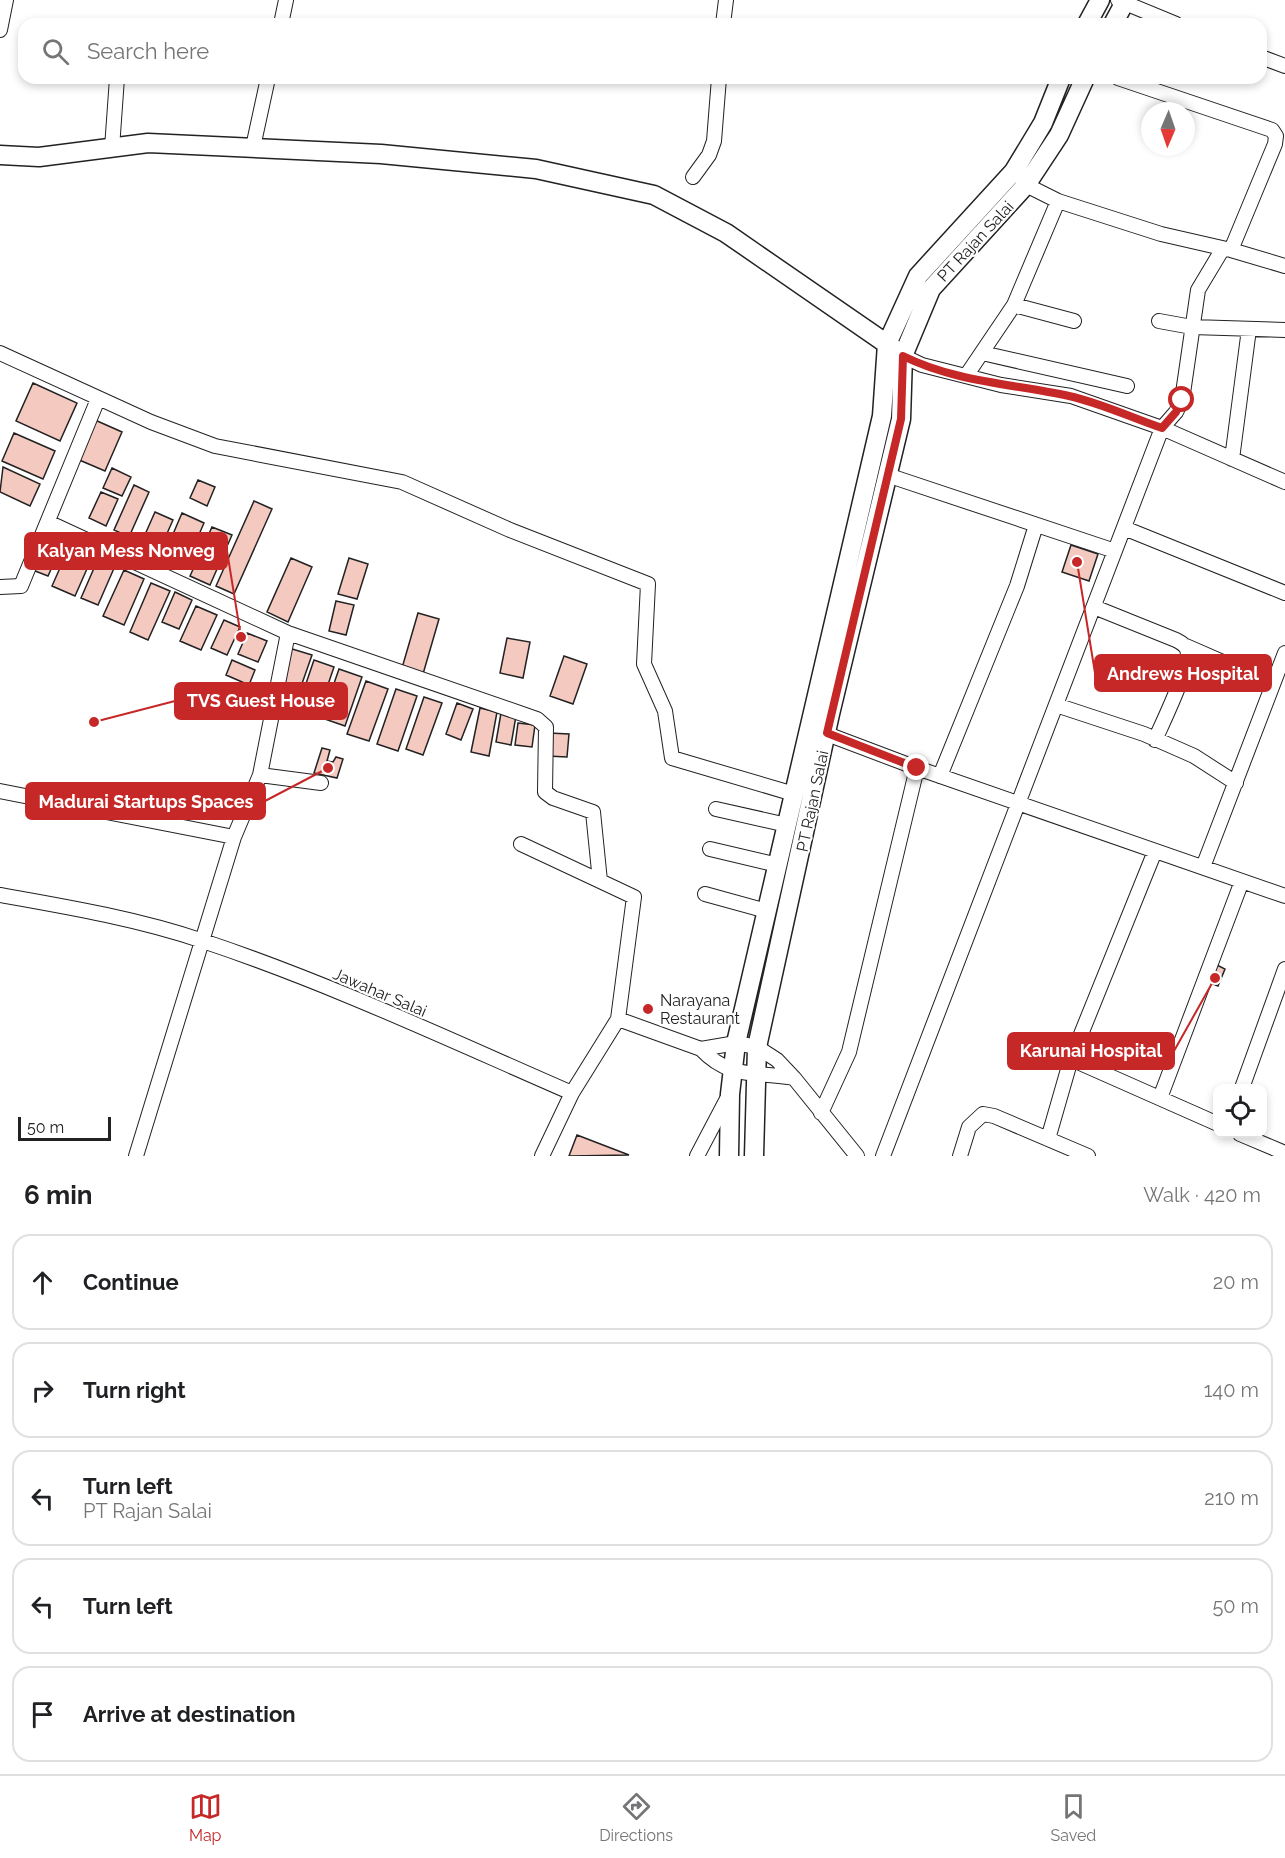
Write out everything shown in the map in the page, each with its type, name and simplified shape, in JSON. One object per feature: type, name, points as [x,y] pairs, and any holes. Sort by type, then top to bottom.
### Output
[{"type":"main road","points":[[1090,18],[1100,0]]},
{"type":"main road","points":[[1116,18],[1123,1]]},
{"type":"main road","name":"PT Rajan Salai","points":[[754,1156],[757,1047],[819,731],[856,568],[882,416],[887,344],[918,276],[1020,178],[1059,84]]},
{"type":"main road","name":"PT Rajan Salai","points":[[856,568],[886,475],[901,419],[903,356],[931,289],[1020,178],[1059,135],[1082,84]]},
{"type":"main road","points":[[0,155],[39,157],[148,143],[381,154],[536,169],[654,195],[726,232],[903,356]]},
{"type":"main road","name":"PT Rajan Salai","points":[[729,1156],[730,1094],[736,1043],[794,794],[819,731]]},
{"type":"street","points":[[0,30],[6,0]]},
{"type":"street","points":[[282,18],[286,0]]},
{"type":"street","points":[[724,18],[726,0]]},
{"type":"street","points":[[1123,1],[1162,18]]},
{"type":"street","points":[[1267,59],[1285,66]]},
{"type":"street","points":[[112,148],[117,84]]},
{"type":"street","points":[[253,147],[267,84]]},
{"type":"street","points":[[693,177],[709,155],[714,141],[719,84]]},
{"type":"street","points":[[883,1156],[1162,428],[1176,412],[1182,400],[1198,290],[1227,250],[1275,144],[1276,135],[1272,130],[1136,84]]},
{"type":"street","points":[[1020,178],[1058,201],[1161,234],[1285,266]]},
{"type":"street","points":[[966,376],[1014,305],[1058,201]]},
{"type":"street","points":[[1014,305],[1074,321]]},
{"type":"street","points":[[1159,321],[1192,327],[1285,330]]},
{"type":"street","points":[[1232,459],[1249,329]]},
{"type":"street","points":[[0,353],[98,399],[215,446],[402,482],[510,530],[648,584],[644,664],[665,711],[672,758],[794,794]]},
{"type":"street","points":[[982,353],[1127,386]]},
{"type":"street","points":[[903,356],[922,365],[1000,385],[1071,396],[1162,428],[1285,482]]},
{"type":"street","points":[[0,587],[21,586],[98,399]]},
{"type":"street","points":[[886,475],[1115,551]]},
{"type":"street","points":[[48,522],[288,633],[537,719],[546,726],[545,792],[553,798],[593,812],[600,881]]},
{"type":"street","points":[[940,776],[1017,586],[1036,525]]},
{"type":"street","points":[[1124,528],[1285,593]]},
{"type":"street","points":[[1094,607],[1176,640],[1273,684]]},
{"type":"street","points":[[136,1156],[234,837],[260,775],[288,633]]},
{"type":"street","points":[[1155,740],[1184,670],[1188,653],[1186,646]]},
{"type":"street","points":[[1203,867],[1285,653]]},
{"type":"street","points":[[1056,705],[1194,756],[1236,783]]},
{"type":"street","points":[[819,731],[917,768],[1285,896]]},
{"type":"street","points":[[821,1113],[849,1052],[887,900],[897,841],[917,768]]},
{"type":"street","points":[[260,775],[321,783]]},
{"type":"street","points":[[0,791],[234,837]]},
{"type":"street","points":[[716,809],[787,825]]},
{"type":"street","points":[[521,844],[634,897],[618,1019],[572,1093],[542,1156]]},
{"type":"street","points":[[710,849],[778,865]]},
{"type":"street","points":[[1048,1139],[1071,1059],[1155,850]]},
{"type":"street","points":[[1160,1098],[1242,881]]},
{"type":"street","points":[[705,894],[767,911]]},
{"type":"street","name":"Jawahar Salai","points":[[0,895],[80,909],[201,940],[331,988],[572,1093]]},
{"type":"street","points":[[1244,1084],[1285,969]]},
{"type":"street","points":[[618,1019],[702,1049],[736,1043],[757,1047],[777,1060],[794,1078],[857,1156]]},
{"type":"street","points":[[702,1049],[712,1061],[732,1071],[794,1078]]},
{"type":"street","points":[[1071,1059],[1213,1122]]},
{"type":"street","points":[[697,1156],[730,1094]]},
{"type":"street","points":[[960,1156],[969,1127],[983,1114],[1088,1156]]},
{"type":"street","points":[[1248,1138],[1285,1154]]},
{"type":"building","points":[[33,383],[77,403],[60,441],[16,421]]},
{"type":"building","points":[[95,420],[122,432],[105,471],[77,459]]},
{"type":"building","points":[[14,433],[55,451],[43,479],[2,461]]},
{"type":"building","points":[[3,467],[40,484],[30,506],[0,492]]},
{"type":"building","points":[[112,468],[131,477],[122,496],[103,488]]},
{"type":"building","points":[[198,480],[215,487],[207,506],[190,498]]},
{"type":"building","points":[[134,485],[149,492],[129,537],[114,530]]},
{"type":"building","points":[[101,492],[118,499],[106,526],[89,518]]},
{"type":"building","points":[[254,501],[272,509],[234,594],[216,586]]},
{"type":"building","points":[[155,512],[173,520],[161,547],[143,539]]},
{"type":"building","points":[[182,513],[204,523],[184,569],[162,560]]},
{"type":"building","points":[[212,527],[232,535],[210,585],[190,576]]},
{"type":"building","points":[[47,531],[65,538],[48,576],[30,569]]},
{"type":"building","points":[[71,543],[94,553],[75,596],[52,586]]},
{"type":"building","points":[[1071,545],[1098,554],[1089,581],[1062,572]]},
{"type":"building","points":[[291,558],[312,567],[288,622],[267,612]]},
{"type":"building","points":[[349,558],[368,564],[357,599],[338,594]]},
{"type":"building","points":[[98,559],[115,566],[98,605],[81,598]]},
{"type":"building","points":[[124,570],[144,579],[124,625],[103,616]]},
{"type":"building","points":[[151,583],[170,591],[148,640],[130,632]]},
{"type":"building","points":[[175,592],[192,600],[179,629],[162,622]]},
{"type":"building","points":[[336,601],[354,605],[346,635],[329,631]]},
{"type":"building","points":[[196,606],[217,615],[201,650],[180,641]]},
{"type":"building","points":[[418,613],[439,619],[423,674],[402,668]]},
{"type":"building","points":[[224,620],[240,627],[227,655],[211,648]]},
{"type":"building","points":[[247,633],[267,641],[258,662],[238,654]]},
{"type":"building","points":[[507,638],[530,642],[523,678],[500,673]]},
{"type":"building","points":[[289,648],[312,655],[298,695],[275,688]]},
{"type":"building","points":[[564,656],[587,664],[573,704],[550,696]]},
{"type":"building","points":[[232,660],[255,670],[249,685],[226,675]]},
{"type":"building","points":[[314,660],[334,667],[320,708],[300,701]]},
{"type":"building","points":[[339,669],[362,677],[345,726],[322,718]]},
{"type":"building","points":[[366,681],[388,689],[369,741],[347,734]]},
{"type":"building","points":[[396,689],[417,696],[398,751],[377,744]]},
{"type":"building","points":[[424,697],[442,703],[423,755],[406,749]]},
{"type":"building","points":[[457,703],[473,709],[461,740],[446,734]]},
{"type":"building","points":[[480,708],[497,712],[489,756],[471,752]]},
{"type":"building","points":[[501,713],[516,716],[511,745],[496,742]]},
{"type":"building","points":[[518,723],[535,725],[532,747],[515,745]]},
{"type":"building","points":[[549,733],[569,734],[567,757],[547,756]]},
{"type":"building","points":[[322,748],[330,750],[327,761],[333,762],[336,757],[343,759],[337,778],[314,773]]},
{"type":"building","points":[[1215,964],[1225,969],[1218,986],[1208,982]]},
{"type":"building","points":[[577,1135],[629,1155],[569,1156]]},
{"type":"place","name":"Andrews Hospital","points":[[1077,562]]},
{"type":"place","name":"Kalyan Mess Nonveg","points":[[241,637]]},
{"type":"place","name":"TVS Guest House","points":[[94,722]]},
{"type":"place","name":"Madurai Startups Spaces","points":[[328,768]]},
{"type":"place","name":"Karunai Hospital","points":[[1215,978]]},
{"type":"place","name":"Narayana Restaurant","points":[[648,1009]]},
{"type":"route","points":[[917,768],[827,733],[901,419],[903,356],[922,365],[1000,385],[1071,396],[1162,428],[1176,412],[1182,400]]}]
